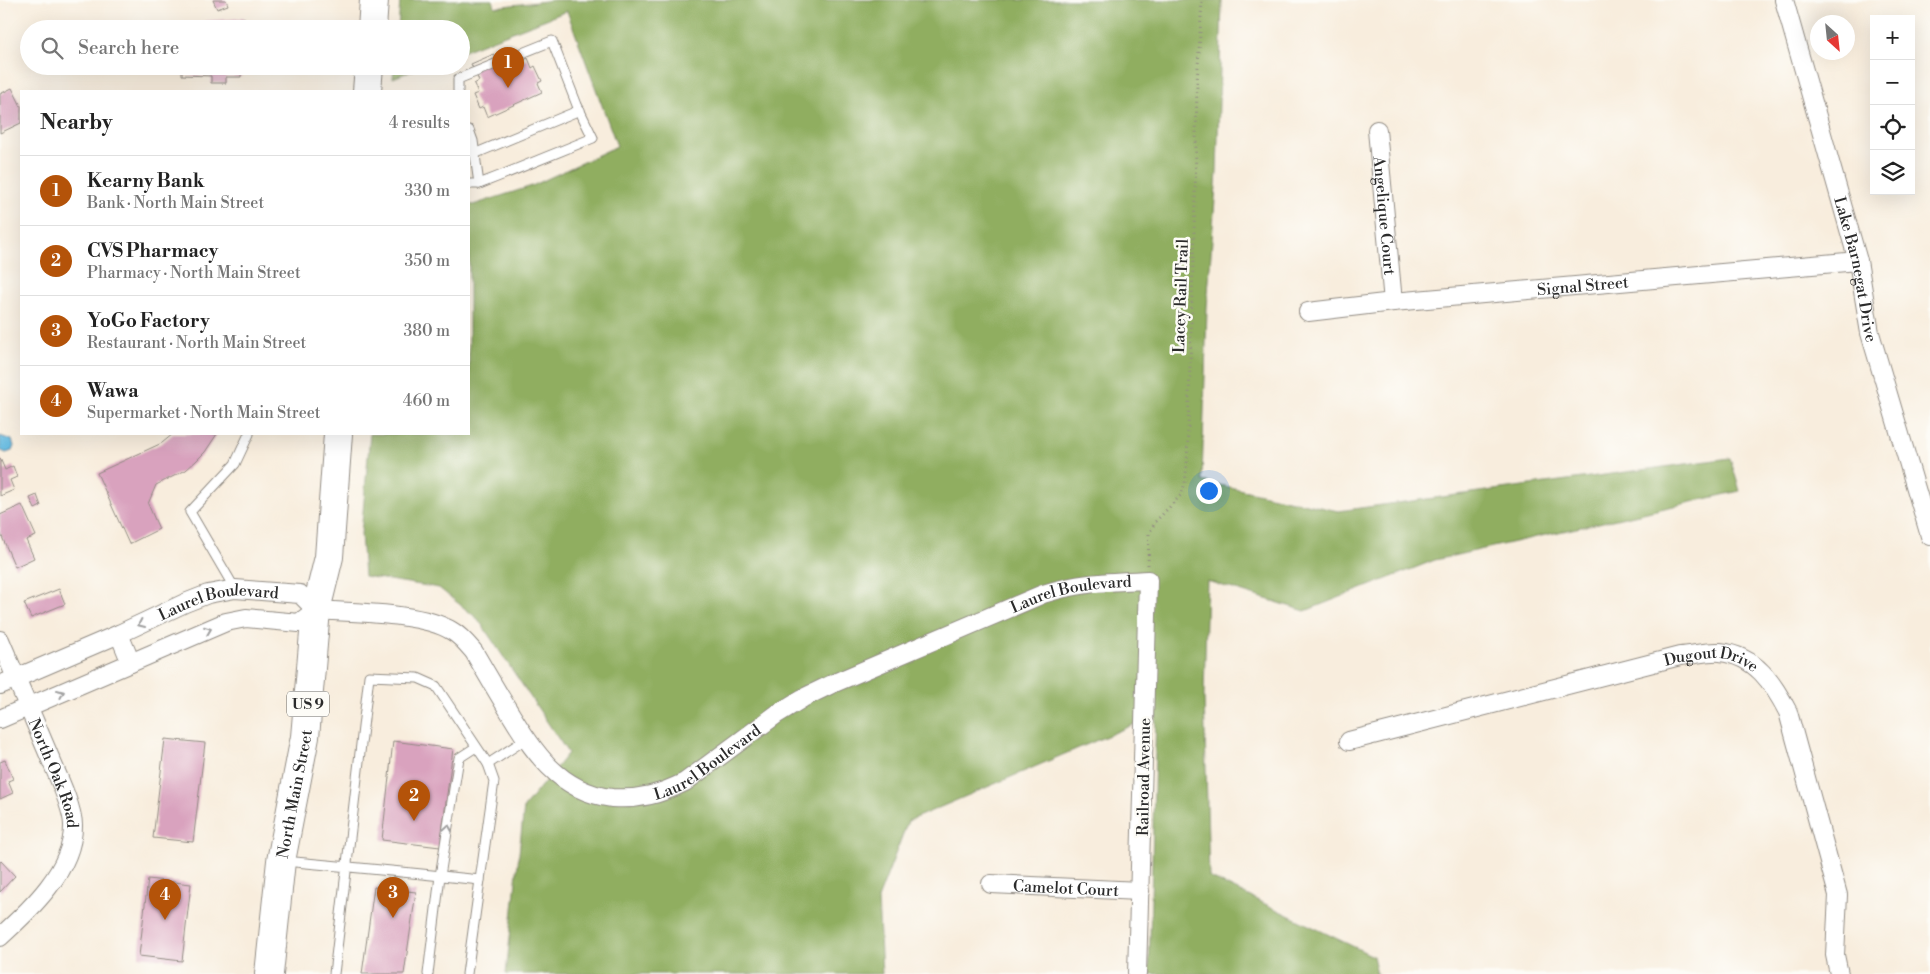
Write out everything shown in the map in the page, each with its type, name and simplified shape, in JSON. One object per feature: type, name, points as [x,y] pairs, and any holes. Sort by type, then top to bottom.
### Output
[{"type":"highway","points":[[373,20],[374,0]]},
{"type":"highway","points":[[367,90],[368,75]]},
{"type":"highway","name":"North Main Street","points":[[269,974],[281,860],[305,738],[316,610],[329,557],[338,435]]},
{"type":"street","name":"Lake Barnegat Drive","points":[[1784,0],[1858,262],[1870,333],[1930,536]]},
{"type":"street","name":"Angelique Court","points":[[1377,130],[1393,302]]},
{"type":"street","name":"Signal Street","points":[[1308,312],[1393,302],[1858,262]]},
{"type":"street","name":"Laurel Boulevard","points":[[0,685],[119,634],[185,602],[208,594],[235,590],[300,594],[316,610],[413,618],[432,622],[452,631],[474,652],[526,739],[542,761],[559,777],[581,790],[603,797],[629,799],[667,792],[685,782],[777,714],[803,698],[1043,594],[1071,586],[1101,582],[1148,580]]},
{"type":"street","name":"Railroad Avenue","points":[[1138,974],[1148,580]]},
{"type":"street","name":"Laurel Boulevard","points":[[0,719],[226,622],[246,618],[299,623],[316,610]]},
{"type":"street","points":[[119,634],[131,663]]},
{"type":"street","name":"North Oak Road","points":[[0,640],[65,795],[73,824],[67,855],[46,892],[22,918],[0,937]]},
{"type":"street","name":"Dugout Drive","points":[[1348,740],[1680,656],[1720,652],[1740,658],[1755,666],[1775,687],[1788,712],[1838,895],[1835,955],[1840,974]]},
{"type":"street","name":"Camelot Court","points":[[991,884],[1140,891]]},
{"type":"lane","points":[[470,74],[552,41],[592,138],[479,184],[470,184]]},
{"type":"lane","points":[[458,90],[458,79],[468,75]]},
{"type":"lane","points":[[474,154],[580,110]]},
{"type":"lane","points":[[470,133],[473,141],[479,184]]},
{"type":"lane","points":[[235,590],[190,512],[235,464],[249,435]]},
{"type":"lane","points":[[334,974],[369,676],[418,678],[436,686],[488,764],[494,781],[467,974]]},
{"type":"lane","points":[[488,764],[526,739]]},
{"type":"lane","points":[[428,974],[440,876],[459,758],[476,747]]},
{"type":"lane","points":[[281,860],[480,880]]},
{"type":"path","name":"Lacey Rail Trail","points":[[1148,580],[1149,534],[1155,522],[1181,495],[1187,464],[1197,83],[1202,0]]},
{"type":"green space","points":[[400,0],[493,0],[495,7],[554,0],[1222,0],[1217,172],[1207,308],[1202,481],[1338,511],[1730,458],[1740,491],[1435,560],[1305,611],[1207,581],[1204,695],[1209,877],[1373,956],[1377,974],[1149,974],[1156,715],[908,821],[878,899],[882,974],[506,974],[524,807],[568,753],[478,619],[439,588],[364,576],[361,534],[370,435],[470,435],[470,204],[473,205],[532,186],[617,146],[567,11],[470,49],[470,20],[399,20]]},
{"type":"water","points":[[0,436],[12,440],[14,446],[12,451],[6,453],[0,450]]},
{"type":"building","points":[[213,0],[226,0],[228,5],[217,9]]},
{"type":"building","points":[[245,18],[245,20],[218,20]]},
{"type":"building","points":[[494,54],[501,70],[528,58],[532,68],[535,66],[542,81],[538,83],[542,92],[487,117],[483,107],[479,109],[473,95],[478,93],[474,84],[479,81],[471,64]]},
{"type":"building","points":[[182,75],[241,75],[241,77],[226,77],[226,83],[211,83],[211,76]]},
{"type":"building","points":[[12,88],[20,104],[20,123],[0,133],[0,94]]},
{"type":"building","points":[[172,435],[216,435],[205,452],[186,470],[156,485],[148,504],[159,529],[129,544],[97,473],[162,443]]},
{"type":"building","points":[[0,458],[5,470],[13,466],[17,477],[10,480],[14,490],[0,496]]},
{"type":"building","points":[[37,495],[41,506],[35,509],[30,498]]},
{"type":"building","points":[[22,505],[36,536],[26,540],[34,558],[15,567],[0,532],[0,515]]},
{"type":"building","points":[[59,589],[65,604],[31,618],[24,603]]},
{"type":"building","points":[[165,739],[205,743],[193,842],[153,838]]},
{"type":"building","points":[[393,741],[453,749],[440,847],[382,840]]},
{"type":"building","points":[[5,760],[13,779],[8,781],[13,793],[0,799],[0,762]]},
{"type":"building","points":[[0,862],[15,876],[0,892]]},
{"type":"building","points":[[148,879],[191,884],[182,961],[139,956]]},
{"type":"building","points":[[374,887],[416,892],[404,974],[362,974]]},
{"type":"place","name":"Kearny Bank","points":[[508,88]]},
{"type":"place","name":"CVS Pharmacy","points":[[414,821]]},
{"type":"place","name":"YoGo Factory","points":[[393,918]]},
{"type":"place","name":"Wawa","points":[[165,920]]}]
